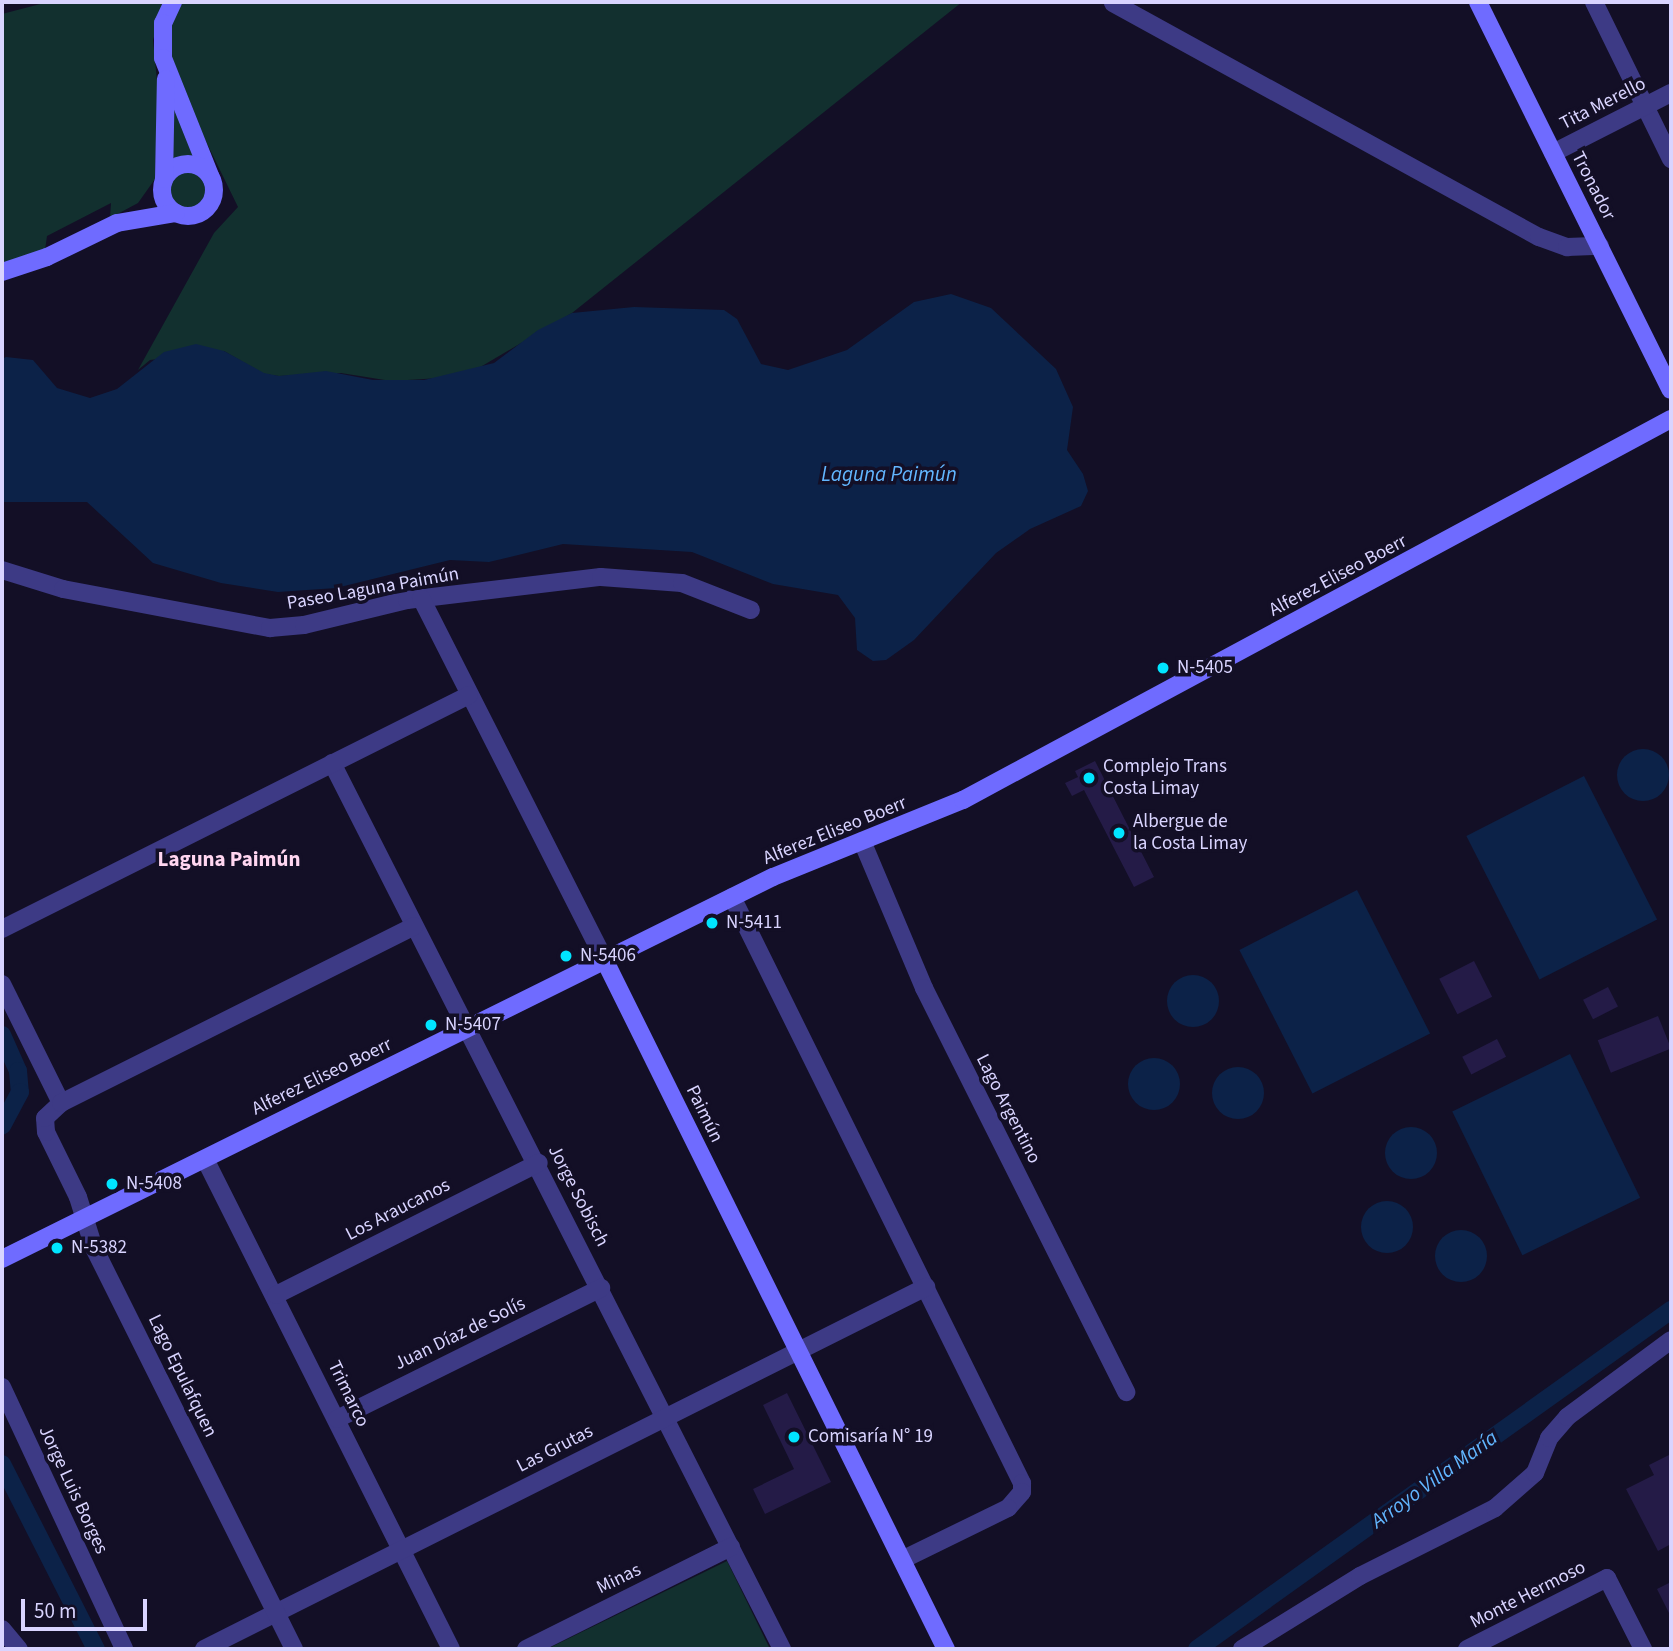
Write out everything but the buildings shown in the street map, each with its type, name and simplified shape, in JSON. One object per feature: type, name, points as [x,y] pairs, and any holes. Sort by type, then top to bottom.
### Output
[{"type":"street","points":[[173,2],[161,34],[166,72],[163,186],[176,214]]},
{"type":"street","name":"Tronador","points":[[1478,2],[1671,390]]},
{"type":"street","points":[[1594,2],[1671,159]]},
{"type":"street","points":[[1113,3],[1538,237],[1567,247],[1600,246]]},
{"type":"street","points":[[2,272],[127,220],[176,214],[192,216],[207,208],[214,194],[211,178],[166,72]]},
{"type":"street","name":"Tita Merello","points":[[1553,153],[1671,93]]},
{"type":"street","points":[[127,220],[163,186],[175,167],[191,164],[211,178]]},
{"type":"street","name":"Alferez Eliseo Boerr","points":[[2,1259],[732,897],[944,809],[1052,754],[1671,419]]},
{"type":"street","name":"Paseo Laguna Paimún","points":[[2,570],[63,589],[270,628],[304,625],[421,598],[637,576],[696,587],[751,610]]},
{"type":"street","name":"Paimún","points":[[421,598],[605,961],[946,1649]]},
{"type":"street","points":[[2,929],[469,695]]},
{"type":"street","name":"Jorge Sobisch","points":[[332,763],[466,1030],[539,1163],[782,1649]]},
{"type":"street","name":"Lago Argentino","points":[[862,841],[924,988],[1126,1392]]},
{"type":"street","points":[[732,897],[1018,1474],[1022,1492],[1008,1508],[902,1560]]},
{"type":"street","points":[[2,984],[61,1103],[414,926]]},
{"type":"street","name":"Lago Epulafquen","points":[[61,1103],[46,1118],[46,1132],[84,1218],[293,1649]]},
{"type":"street","name":"Trimarco","points":[[205,1159],[276,1295],[451,1649]]},
{"type":"street","name":"Los Araucanos","points":[[276,1295],[539,1163]]},
{"type":"street","name":"Juan Díaz de Solís","points":[[337,1419],[601,1287]]},
{"type":"street","name":"Las Grutas","points":[[204,1649],[926,1287]]},
{"type":"street","points":[[1242,1649],[1360,1576],[1495,1508],[1535,1473],[1549,1438],[1567,1418],[1671,1340]]},
{"type":"street","name":"Jorge Luis Borges","points":[[2,1387],[124,1649]]},
{"type":"street","name":"Minas","points":[[526,1649],[731,1547]]},
{"type":"street","name":"Monte Hermoso","points":[[1467,1649],[1607,1578],[1643,1649]]},
{"type":"street","points":[[2,1629],[19,1649]]},
{"type":"green space","points":[[48,2],[165,2],[153,40],[158,91],[155,179],[138,203],[110,218],[111,203],[47,236],[45,250],[2,264],[2,14]]},
{"type":"green space","points":[[182,2],[962,2],[572,313],[477,369],[440,378],[391,381],[341,373],[279,376],[264,374],[224,351],[150,360],[138,370],[214,233],[238,207],[176,80],[167,35]]},
{"type":"green space","points":[[171,93],[198,160],[169,164]]},
{"type":"green space","points":[[188,171],[201,177],[207,190],[201,203],[188,209],[175,203],[169,190],[175,177]]},
{"type":"green space","points":[[727,1561],[770,1649],[547,1649]]},
{"type":"water","name":"Laguna Paimún","points":[[951,294],[991,308],[1056,369],[1073,407],[1067,450],[1083,474],[1088,491],[1081,506],[1030,529],[996,553],[914,640],[886,660],[873,661],[857,650],[855,618],[838,595],[773,584],[692,552],[563,544],[489,562],[450,560],[336,588],[278,592],[221,583],[153,563],[87,502],[2,502],[2,359],[6,357],[33,360],[57,388],[90,398],[117,389],[164,352],[196,344],[224,351],[264,373],[279,376],[326,371],[373,380],[424,380],[494,363],[538,330],[572,313],[634,307],[724,310],[737,319],[761,364],[788,370],[847,350],[914,302]]},
{"type":"water","points":[[1643,749],[1662,756],[1669,775],[1662,794],[1643,801],[1624,794],[1617,775],[1624,756]]},
{"type":"water","points":[[1584,776],[1657,919],[1539,979],[1466,836]]},
{"type":"water","points":[[1357,890],[1430,1033],[1312,1093],[1239,950]]},
{"type":"water","points":[[1193,975],[1212,982],[1219,1001],[1212,1020],[1193,1027],[1174,1020],[1167,1001],[1174,982]]},
{"type":"water","points":[[1570,1054],[1640,1198],[1522,1255],[1452,1111]]},
{"type":"water","points":[[1154,1058],[1173,1065],[1180,1084],[1173,1103],[1154,1110],[1135,1103],[1128,1084],[1135,1065]]},
{"type":"water","points":[[1238,1067],[1257,1074],[1264,1093],[1257,1112],[1238,1119],[1219,1112],[1212,1093],[1219,1074]]},
{"type":"water","points":[[1411,1127],[1430,1134],[1437,1153],[1430,1172],[1411,1179],[1392,1172],[1385,1153],[1392,1134]]},
{"type":"water","points":[[1387,1201],[1406,1208],[1413,1227],[1406,1246],[1387,1253],[1368,1246],[1361,1227],[1368,1208]]},
{"type":"water","points":[[1461,1230],[1480,1237],[1487,1256],[1480,1275],[1461,1282],[1442,1275],[1435,1256],[1442,1237]]},
{"type":"waterway","name":"Arroyo Villa María","points":[[2,1035],[18,1071],[20,1092],[2,1126]]},
{"type":"waterway","name":"Arroyo Villa María","points":[[1197,1649],[1671,1310]]},
{"type":"waterway","name":"Arroyo Villa María","points":[[2,1464],[96,1649]]},
{"type":"place","name":"N-5405","points":[[1163,668]]},
{"type":"place","name":"Complejo Trans Costa Limay","points":[[1089,778]]},
{"type":"place","name":"Albergue de la Costa Limay","points":[[1119,833]]},
{"type":"place","name":"N-5411","points":[[712,923]]},
{"type":"place","name":"N-5406","points":[[566,956]]},
{"type":"place","name":"N-5407","points":[[431,1025]]},
{"type":"place","name":"N-5408","points":[[112,1184]]},
{"type":"place","name":"N-5382","points":[[57,1248]]},
{"type":"place","name":"Comisaría N° 19","points":[[794,1437]]},
{"type":"district","name":"Laguna Paimún","points":[[229,859]]}]
